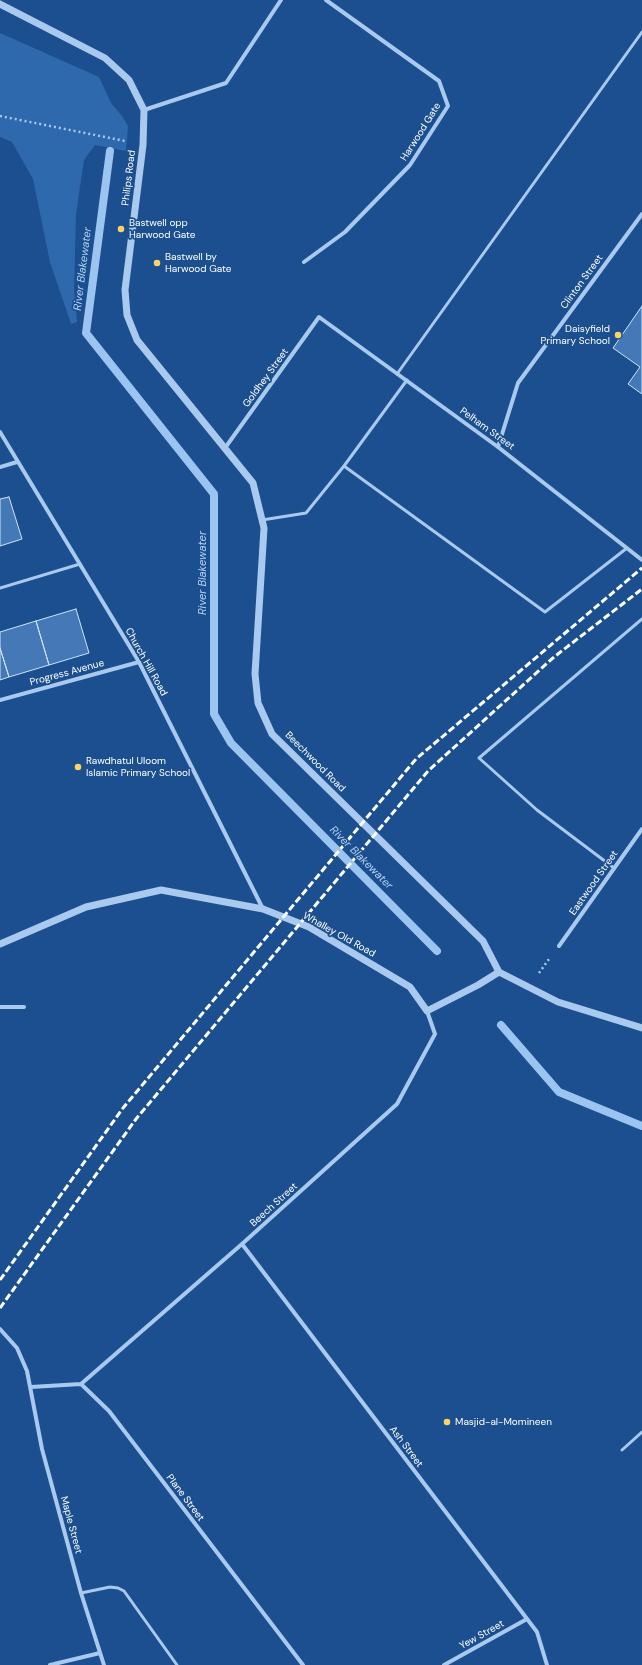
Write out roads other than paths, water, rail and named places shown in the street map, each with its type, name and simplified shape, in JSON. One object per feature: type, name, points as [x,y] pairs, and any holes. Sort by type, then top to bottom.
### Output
[{"type":"street","points":[[144,110],[226,82],[281,0]]},
{"type":"street","name":"Harwood Gate","points":[[304,262],[345,232],[410,165],[448,106],[439,82],[326,0]]},
{"type":"street","name":"Philips Road","points":[[0,4],[105,58],[129,80],[144,110],[143,145],[125,290],[127,315],[137,340],[225,448]]},
{"type":"street","name":"Clinton Street","points":[[498,447],[518,383],[642,214]]},
{"type":"street","name":"Pelham Street","points":[[319,317],[498,447],[642,560]]},
{"type":"street","name":"Goldhey Street","points":[[225,448],[319,317]]},
{"type":"street","name":"Church Hill Road","points":[[0,432],[139,662],[263,909]]},
{"type":"street","name":"Beechwood Road","points":[[225,448],[253,483],[264,528],[255,674],[258,703],[272,734],[483,941],[499,972]]},
{"type":"street","points":[[0,467],[18,462]]},
{"type":"street","name":"Progress Avenue","points":[[0,700],[139,662]]},
{"type":"street","name":"Eastwood Street","points":[[559,946],[642,829]]},
{"type":"street","name":"Whalley Old Road","points":[[0,944],[86,907],[161,890],[263,909],[309,927],[410,987],[427,1011]]},
{"type":"street","points":[[427,1011],[478,986],[499,972],[558,1002],[642,1028]]},
{"type":"street","points":[[0,1007],[24,1007]]},
{"type":"street","name":"Beech Street","points":[[81,1384],[242,1244],[396,1104],[435,1034],[427,1011]]},
{"type":"street","name":"Ash Street","points":[[242,1244],[537,1632],[547,1665]]},
{"type":"street","name":"Maple Street","points":[[0,1329],[17,1348],[27,1371],[42,1449],[81,1593],[104,1665]]},
{"type":"street","points":[[31,1387],[81,1384]]},
{"type":"street","name":"Plane Street","points":[[81,1384],[109,1411],[303,1665]]},
{"type":"street","name":"Yew Street","points":[[444,1665],[527,1619]]},
{"type":"street","points":[[50,1665],[100,1653]]},
{"type":"lane","points":[[398,374],[642,32]]},
{"type":"lane","points":[[262,520],[306,513],[344,466],[407,380]]},
{"type":"lane","points":[[344,466],[545,612],[628,548]]},
{"type":"lane","points":[[0,588],[80,564]]},
{"type":"lane","points":[[614,868],[537,810],[479,758],[642,619]]},
{"type":"lane","points":[[622,1450],[642,1432]]},
{"type":"lane","points":[[81,1593],[110,1587],[118,1588],[124,1591],[177,1665]]},
{"type":"waterway","name":"River Blakewater","points":[[110,151],[86,333],[214,494],[214,714],[231,743],[437,951]]},
{"type":"waterway","name":"River Blakewater","points":[[501,1025],[559,1092],[642,1126]]},
{"type":"railway","points":[[0,1280],[123,1108],[416,759],[642,568]]},
{"type":"railway","points":[[0,1308],[136,1119],[428,771],[554,657],[642,589]]},
{"type":"place","name":"Bastwell opp Harwood Gate","points":[[121,229]]},
{"type":"place","name":"Bastwell by Harwood Gate","points":[[157,263]]},
{"type":"place","name":"Daisyfield Primary School","points":[[618,335]]},
{"type":"place","name":"Rawdhatul Uloom Islamic Primary School","points":[[78,767]]},
{"type":"place","name":"Masjid-al-Momineen","points":[[447,1422]]}]
